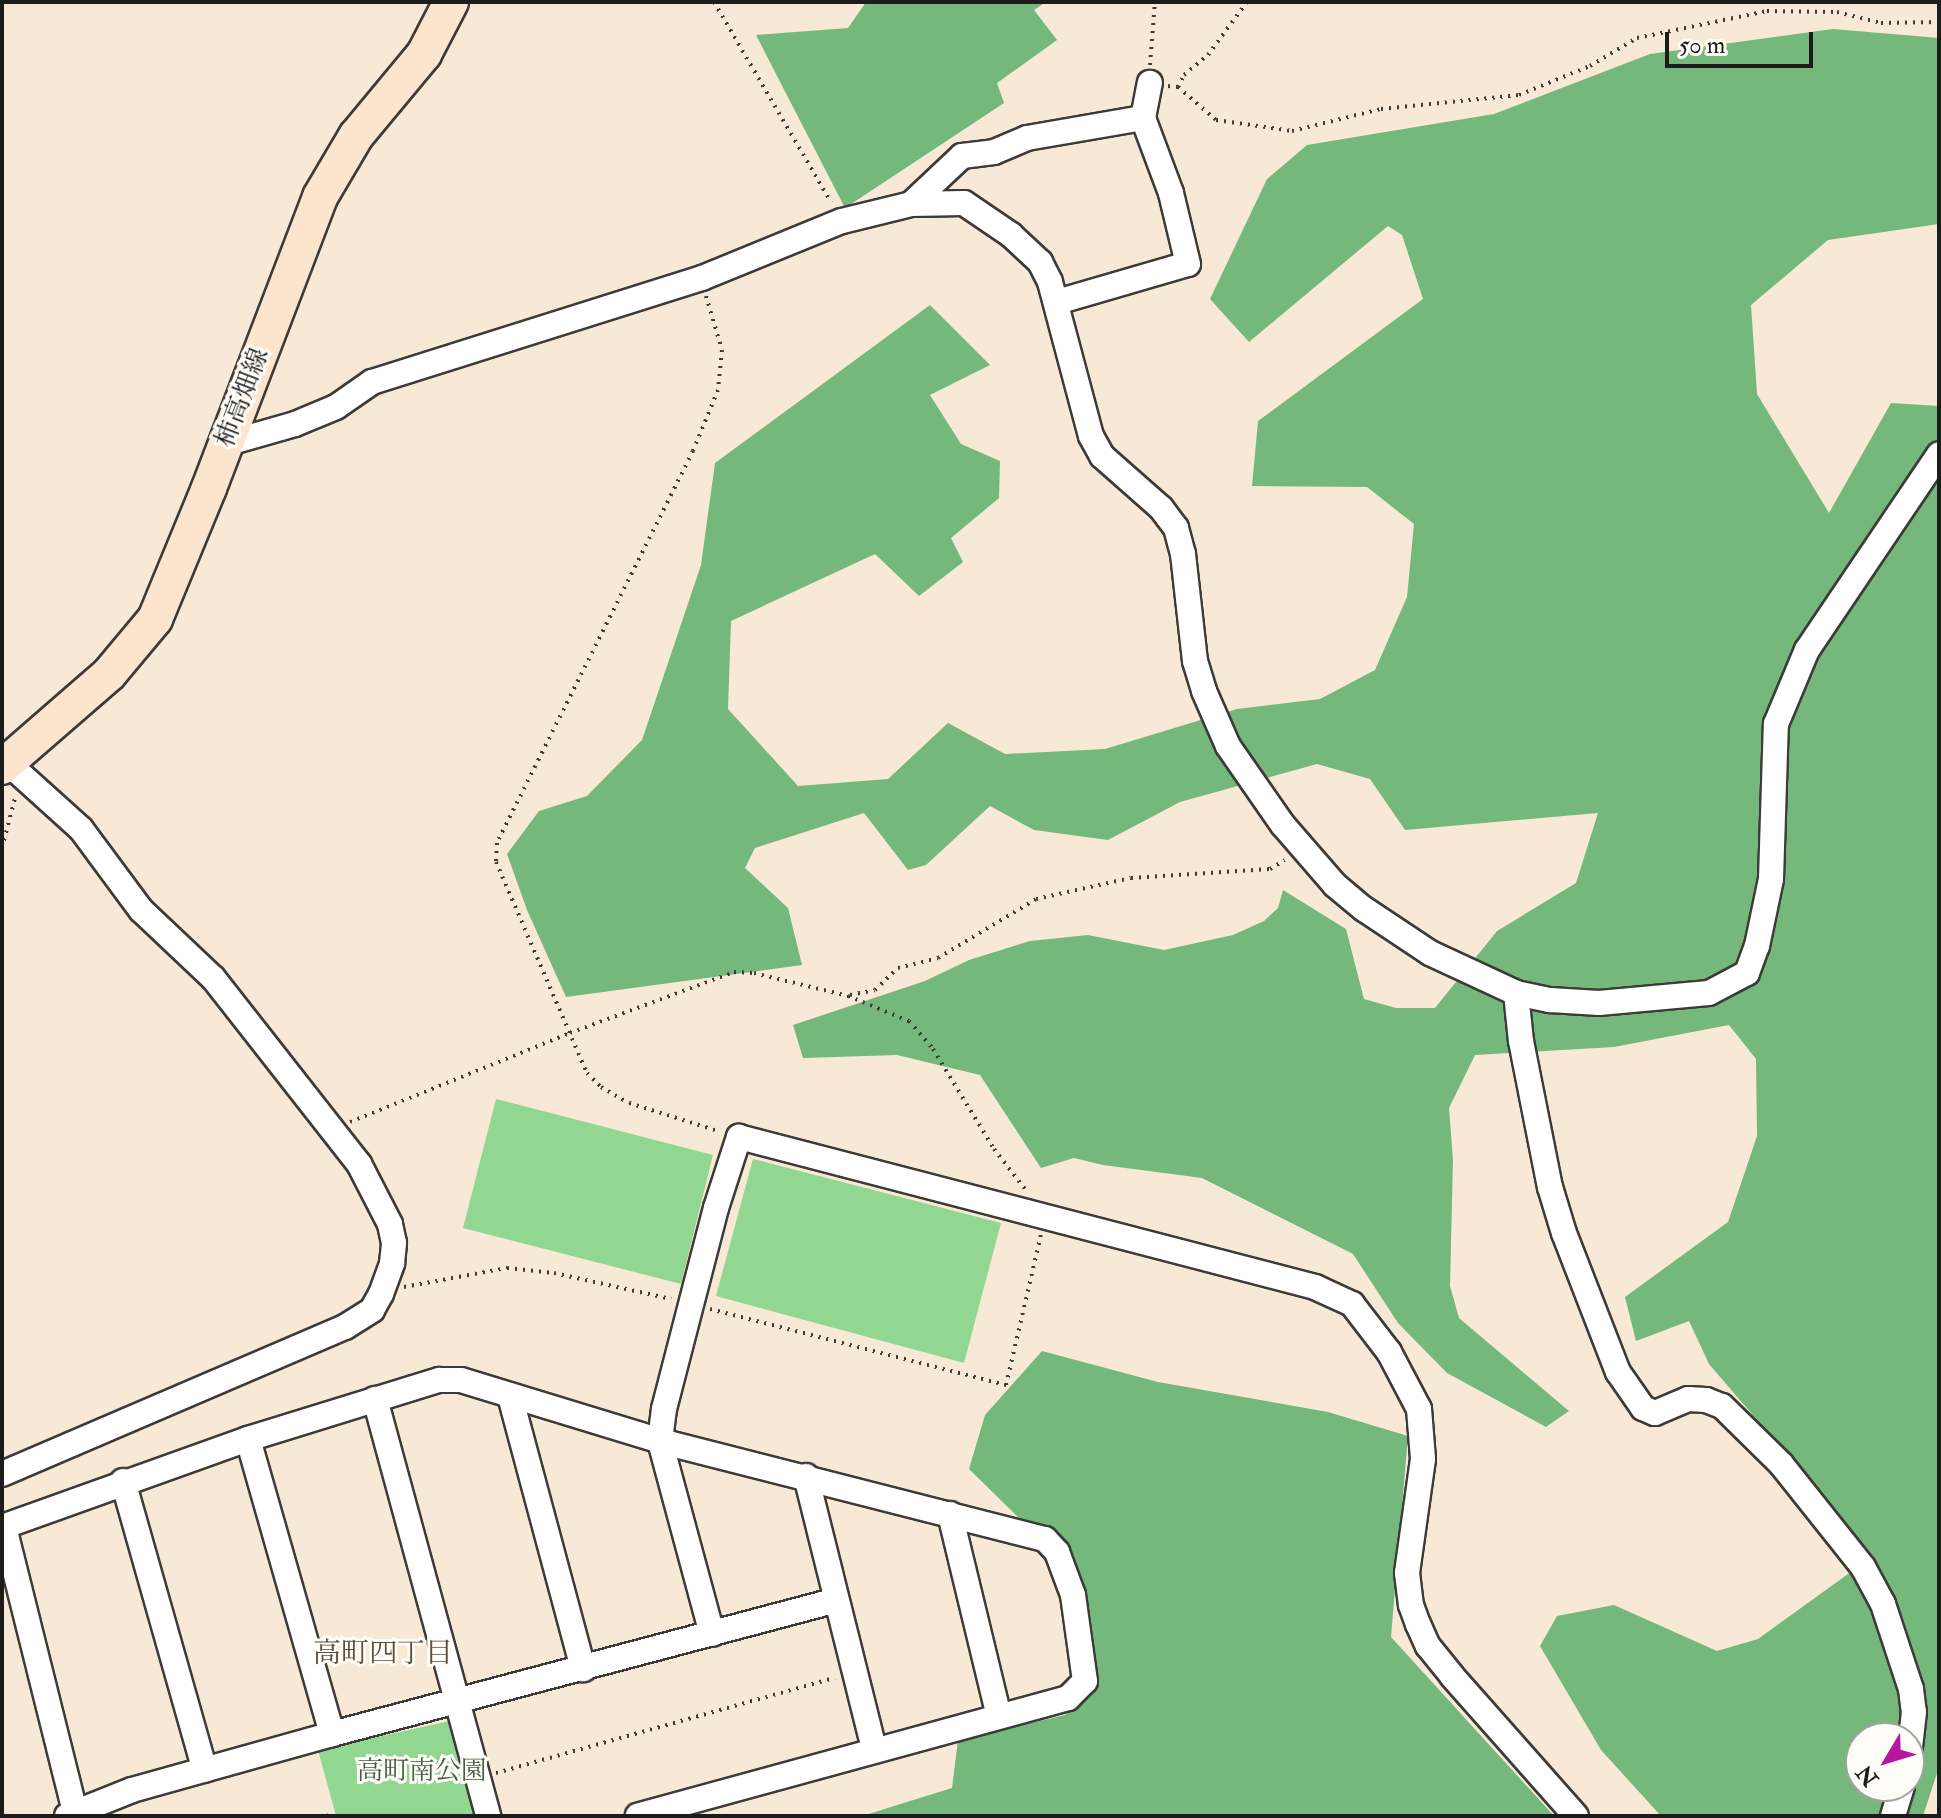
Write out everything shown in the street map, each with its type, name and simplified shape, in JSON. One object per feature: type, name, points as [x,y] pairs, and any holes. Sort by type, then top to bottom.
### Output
[{"type":"main road","name":"柿高畑線","points":[[12,769],[109,674],[155,619],[320,197],[356,136],[424,54],[451,2]]},
{"type":"street","points":[[1057,302],[1188,264],[1171,193],[1143,118],[1150,83]]},
{"type":"street","points":[[911,204],[962,156],[994,152],[1027,138],[1143,118]]},
{"type":"street","points":[[225,444],[295,424],[336,407],[372,382],[702,278],[842,221],[911,204],[964,203],[985,215],[1040,262],[1057,302],[1091,436],[1102,456],[1161,508],[1176,528],[1183,554],[1195,661],[1228,746],[1304,850],[1335,885],[1405,938],[1516,993],[1550,1000],[1599,1003],[1709,993],[1747,973],[1757,946],[1771,879],[1776,724],[1807,650],[1939,454]]},
{"type":"street","points":[[2,1474],[345,1327],[372,1310],[387,1281],[394,1243],[390,1224],[359,1164],[213,978],[141,910],[81,829],[12,769]]},
{"type":"street","points":[[1516,993],[1550,1187],[1564,1233],[1618,1372],[1643,1408],[1655,1413],[1688,1399],[1706,1400],[1722,1406],[1781,1464],[1863,1567],[1883,1604],[1911,1689],[1913,1722]]},
{"type":"street","points":[[712,1634],[660,1441],[664,1409],[716,1208],[739,1137],[1315,1287],[1352,1304],[1409,1384],[1424,1433],[1407,1573],[1411,1605],[1418,1624],[1428,1646],[1452,1676],[1576,1816]]},
{"type":"street","points":[[638,1816],[1068,1698],[1085,1681],[1073,1595],[1057,1552],[1045,1539],[660,1441],[461,1380],[439,1380],[248,1439],[123,1481],[3,1527],[72,1815],[205,1770],[332,1734],[460,1703],[837,1600]]},
{"type":"street","points":[[510,1396],[583,1669]]},
{"type":"street","points":[[375,1399],[460,1703],[488,1816]]},
{"type":"street","points":[[248,1439],[332,1734]]},
{"type":"street","points":[[806,1476],[874,1749]]},
{"type":"street","points":[[123,1481],[205,1770]]},
{"type":"street","points":[[950,1514],[999,1716]]},
{"type":"path","points":[[714,2],[842,221]]},
{"type":"path","points":[[1155,2],[1151,15],[1150,83],[1178,87],[1216,120],[1292,131],[1381,109],[1519,95],[1590,66],[1637,38],[1767,11],[1837,12],[1881,23],[1939,22]]},
{"type":"path","points":[[1178,87],[1184,75],[1208,55],[1247,2]]},
{"type":"path","points":[[702,278],[722,350],[718,390],[693,451],[497,843],[496,862],[587,1073],[601,1087],[629,1103],[739,1137]]},
{"type":"path","points":[[2,848],[16,793],[12,769]]},
{"type":"path","points":[[848,996],[875,990],[898,968],[938,958],[1036,899],[1131,878],[1270,869],[1304,850]]},
{"type":"path","points":[[333,1129],[570,1033],[734,972],[754,973],[848,996],[909,1021],[933,1049],[994,1149],[1046,1217],[1006,1385],[692,1304],[531,1269],[507,1268],[401,1287],[387,1281]]},
{"type":"path","points":[[479,1778],[855,1673]]},
{"type":"green space","points":[[866,2],[1046,2],[1034,10],[1057,40],[997,83],[1004,103],[845,208],[756,35],[848,28]]},
{"type":"green space","points":[[1833,29],[1939,38],[1939,224],[1828,240],[1751,305],[1757,394],[1829,513],[1891,403],[1939,406],[1939,1767],[1923,1816],[1661,1816],[1601,1750],[1540,1646],[1557,1616],[1614,1605],[1717,1651],[1758,1639],[1873,1556],[1709,1364],[1689,1321],[1636,1341],[1625,1297],[1728,1222],[1757,1136],[1756,1059],[1729,1025],[1614,1047],[1475,1055],[1449,1108],[1453,1160],[1450,1286],[1459,1318],[1569,1411],[1546,1427],[1447,1373],[1398,1323],[1353,1254],[1202,1178],[1103,1165],[1074,1158],[1041,1168],[980,1075],[897,1055],[803,1058],[793,1025],[925,981],[969,960],[1030,941],[1088,935],[1164,950],[1233,935],[1264,921],[1278,908],[1283,890],[1346,929],[1364,999],[1396,1008],[1435,1008],[1497,931],[1576,883],[1598,813],[1405,830],[1370,779],[1317,764],[1180,802],[1108,840],[1034,830],[990,806],[926,865],[908,870],[864,813],[755,848],[745,868],[788,908],[802,965],[566,997],[527,910],[507,854],[539,811],[587,796],[642,740],[701,565],[715,463],[930,305],[990,365],[930,395],[961,444],[1000,461],[999,498],[951,538],[963,562],[919,596],[875,554],[731,621],[728,709],[798,786],[888,779],[948,723],[1005,754],[1105,749],[1237,709],[1320,699],[1375,670],[1407,597],[1414,524],[1367,487],[1252,486],[1258,421],[1423,299],[1402,235],[1388,226],[1249,342],[1210,299],[1267,179],[1307,145],[1494,114],[1650,54]]},
{"type":"green space","points":[[496,1099],[713,1155],[681,1284],[463,1228]]},
{"type":"green space","points":[[753,1159],[1001,1223],[964,1363],[716,1296]]},
{"type":"green space","points":[[1042,1351],[1158,1382],[1328,1412],[1408,1436],[1391,1637],[1554,1816],[862,1816],[952,1788],[958,1740],[1065,1715],[1089,1692],[1049,1531],[1021,1520],[969,1469],[985,1415]]},
{"type":"green space","name":"高町南公園","points":[[454,1720],[479,1816],[336,1816],[318,1750]]},
{"type":"district","name":"高町四丁目","points":[[383,1654]]}]
